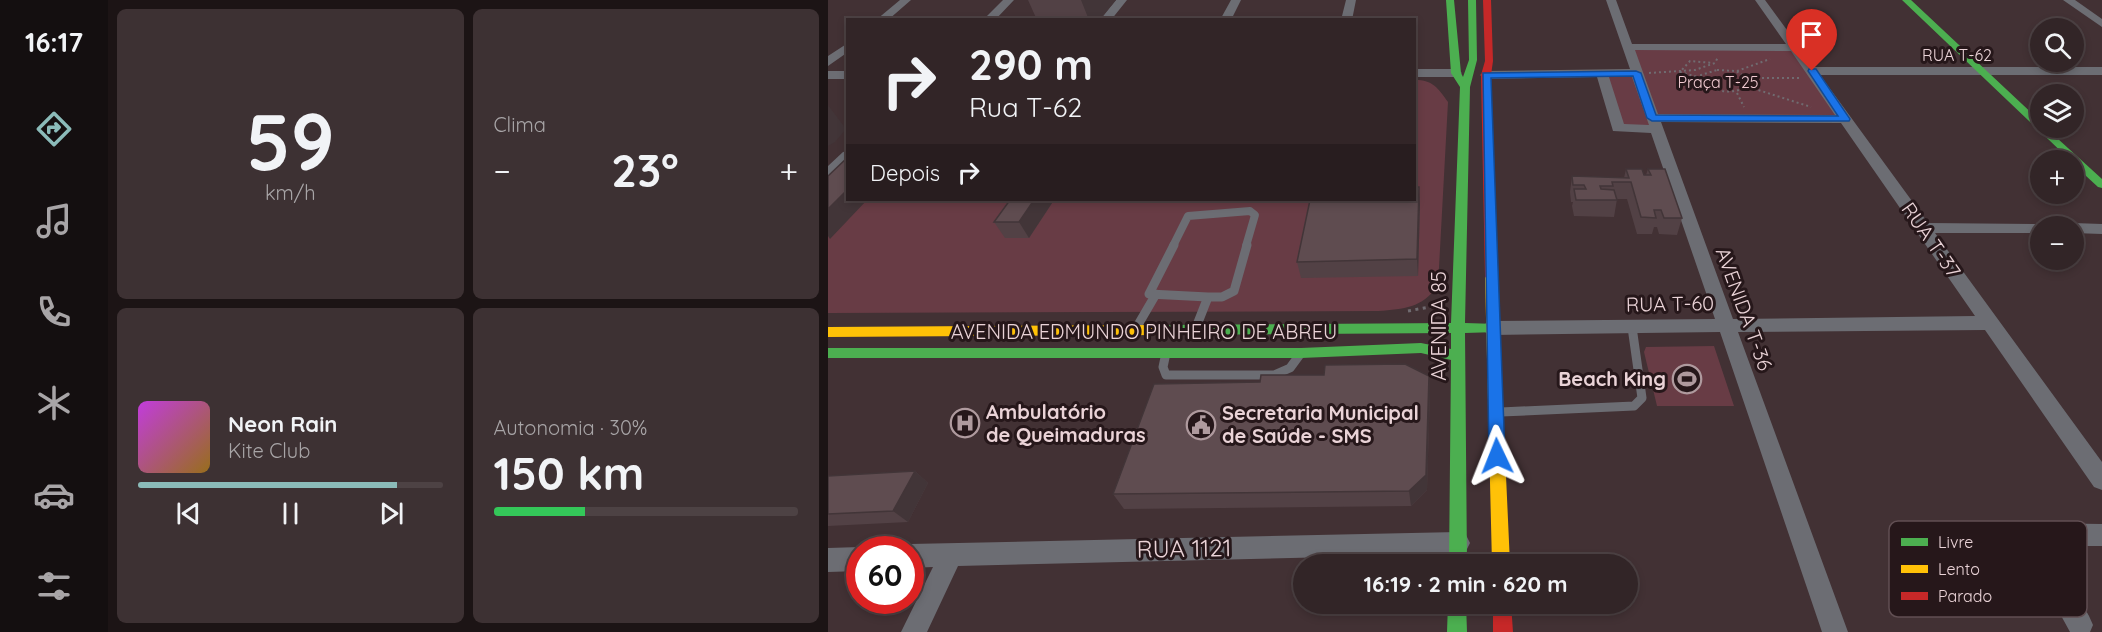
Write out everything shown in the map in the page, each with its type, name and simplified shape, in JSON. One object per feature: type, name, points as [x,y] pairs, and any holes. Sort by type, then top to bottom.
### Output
[{"type":"main road","points":[[1450,0],[1456,73],[1465,87]]},
{"type":"main road","name":"AVENIDA 85","points":[[1458,554],[1458,328],[1465,87],[1473,60],[1472,0]]},
{"type":"main road","points":[[1479,0],[1486,75],[1501,554]]},
{"type":"main road","points":[[1486,75],[1489,61],[1487,0]]},
{"type":"main road","points":[[1906,0],[2030,104]]},
{"type":"main road","points":[[1920,0],[2030,115]]},
{"type":"main road","points":[[2053,138],[2102,185]]},
{"type":"main road","points":[[2067,138],[2102,169]]},
{"type":"main road","name":"RUA T-60","points":[[1458,328],[1492,328]]},
{"type":"main road","name":"AVENIDA EDMUNDO PINHEIRO DE ABREU","points":[[828,332],[1458,328]]},
{"type":"main road","name":"AVENIDA EDMUNDO PINHEIRO DE ABREU","points":[[828,352],[1301,353],[1421,348],[1459,356]]},
{"type":"main road","points":[[1457,614],[1457,632]]},
{"type":"main road","points":[[1502,614],[1503,632]]},
{"type":"street","points":[[884,18],[906,0]]},
{"type":"street","points":[[990,18],[1009,0]]},
{"type":"street","points":[[1108,18],[1122,0]]},
{"type":"street","points":[[1226,18],[1236,0]]},
{"type":"street","points":[[1346,18],[1351,0]]},
{"type":"street","name":"AVENIDA T-36","points":[[1611,0],[1627,47],[1642,73],[1654,123],[1835,632]]},
{"type":"street","name":"RUA T-37","points":[[1760,0],[1796,48],[1808,75],[1845,119],[2102,480]]},
{"type":"street","points":[[2068,0],[2102,24]]},
{"type":"street","points":[[1627,47],[1796,48]]},
{"type":"street","points":[[828,62],[846,48]]},
{"type":"street","name":"RUA T-62","points":[[1808,75],[2102,71]]},
{"type":"street","points":[[1416,73],[1456,73]]},
{"type":"street","points":[[1602,73],[1618,128],[1654,123],[1845,119]]},
{"type":"street","points":[[1486,75],[1642,73]]},
{"type":"street","points":[[828,75],[846,75]]},
{"type":"street","points":[[828,174],[846,157]]},
{"type":"street","points":[[1922,228],[2030,228]]},
{"type":"street","points":[[2084,228],[2102,228]]},
{"type":"street","name":"RUA T-60","points":[[1492,328],[1990,323]]},
{"type":"street","points":[[2087,535],[2102,535]]},
{"type":"street","points":[[914,632],[952,554]]},
{"type":"street","name":"RUA 1121","points":[[924,555],[1293,554]]},
{"type":"street","points":[[828,560],[846,559]]},
{"type":"street","points":[[2076,617],[2080,625]]},
{"type":"lane","points":[[1132,330],[1140,307],[1152,294],[1188,216],[1250,211],[1255,215],[1234,291],[1222,297],[1152,294]]},
{"type":"lane","points":[[1195,330],[1208,297]]},
{"type":"lane","points":[[1496,412],[1634,406],[1642,398],[1632,327]]},
{"type":"lane","points":[[1166,353],[1163,367],[1166,375],[1274,375],[1293,367],[1301,353]]},
{"type":"path","points":[[1642,73],[1695,70],[1715,63],[1718,60],[1717,49]]},
{"type":"path","points":[[1701,78],[1701,75],[1708,71],[1736,72],[1775,57]]},
{"type":"path","points":[[1680,72],[1690,61],[1715,63]]},
{"type":"path","points":[[1680,72],[1701,78],[1704,84],[1712,88],[1737,93],[1748,86]]},
{"type":"path","points":[[1736,72],[1747,78],[1808,75]]},
{"type":"path","points":[[1747,78],[1748,86]]},
{"type":"path","points":[[1748,86],[1820,110]]},
{"type":"path","points":[[1737,93],[1745,109]]},
{"type":"green space","name":"Praça T-25","points":[[1628,48],[1795,49],[1844,118],[1655,115]]},
{"type":"green space","points":[[1606,75],[1633,75],[1650,126],[1621,126]]},
{"type":"green space","points":[[1416,80],[1426,81],[1434,86],[1448,102],[1438,286],[1419,303],[1396,309],[1378,311],[828,313],[828,185],[846,198],[846,201],[1416,201]]},
{"type":"green space","name":"Beach King","points":[[1714,346],[1734,406],[1657,406],[1644,352],[1646,347]]},
{"type":"building","points":[[846,159],[846,191],[828,209],[828,176]]},
{"type":"building","points":[[1626,169],[1642,169],[1644,175],[1651,175],[1648,169],[1665,169],[1682,218],[1664,218],[1661,210],[1654,210],[1656,218],[1641,217],[1631,182],[1612,182],[1613,186],[1600,186],[1601,189],[1614,190],[1617,200],[1576,200],[1574,189],[1586,189],[1584,185],[1573,185],[1572,176],[1629,178]]},
{"type":"building","points":[[1416,187],[1419,187],[1417,259],[1297,262],[1310,201],[1416,201]]},
{"type":"building","points":[[1009,201],[1033,201],[1019,222],[994,222]]},
{"type":"building","points":[[1405,364],[1429,376],[1426,475],[1409,491],[1113,494],[1154,384],[1260,382],[1261,375],[1324,375],[1325,365]]},
{"type":"building","points":[[915,471],[893,511],[828,514],[828,476]]},
{"type":"traffic: fast","points":[[1450,0],[1456,73],[1465,87],[1458,306],[1458,554]]},
{"type":"traffic: fast","points":[[1465,87],[1473,60],[1472,0]]},
{"type":"traffic: fast","points":[[1906,0],[2030,117]]},
{"type":"traffic: fast","points":[[2052,138],[2102,185]]},
{"type":"traffic: fast","points":[[1161,330],[1492,328]]},
{"type":"traffic: fast","points":[[828,353],[1301,353],[1421,348],[1459,356]]},
{"type":"traffic: fast","points":[[1457,614],[1457,632]]},
{"type":"traffic: slow","points":[[1491,277],[1501,554]]},
{"type":"traffic: slow","points":[[828,332],[1161,330]]},
{"type":"traffic: jam","points":[[1487,0],[1489,61],[1486,75],[1491,277]]},
{"type":"traffic: jam","points":[[1502,614],[1503,632]]},
{"type":"place","name":"Beach King","points":[[1687,379]]},
{"type":"place","name":"Ambulatório de Queimaduras","points":[[965,423]]},
{"type":"place","name":"Secretaria Municipal de Saúde - SMS","points":[[1201,425]]},
{"type":"route","points":[[1497,456],[1486,75],[1636,73],[1652,118],[1845,119],[1812,71]]}]
